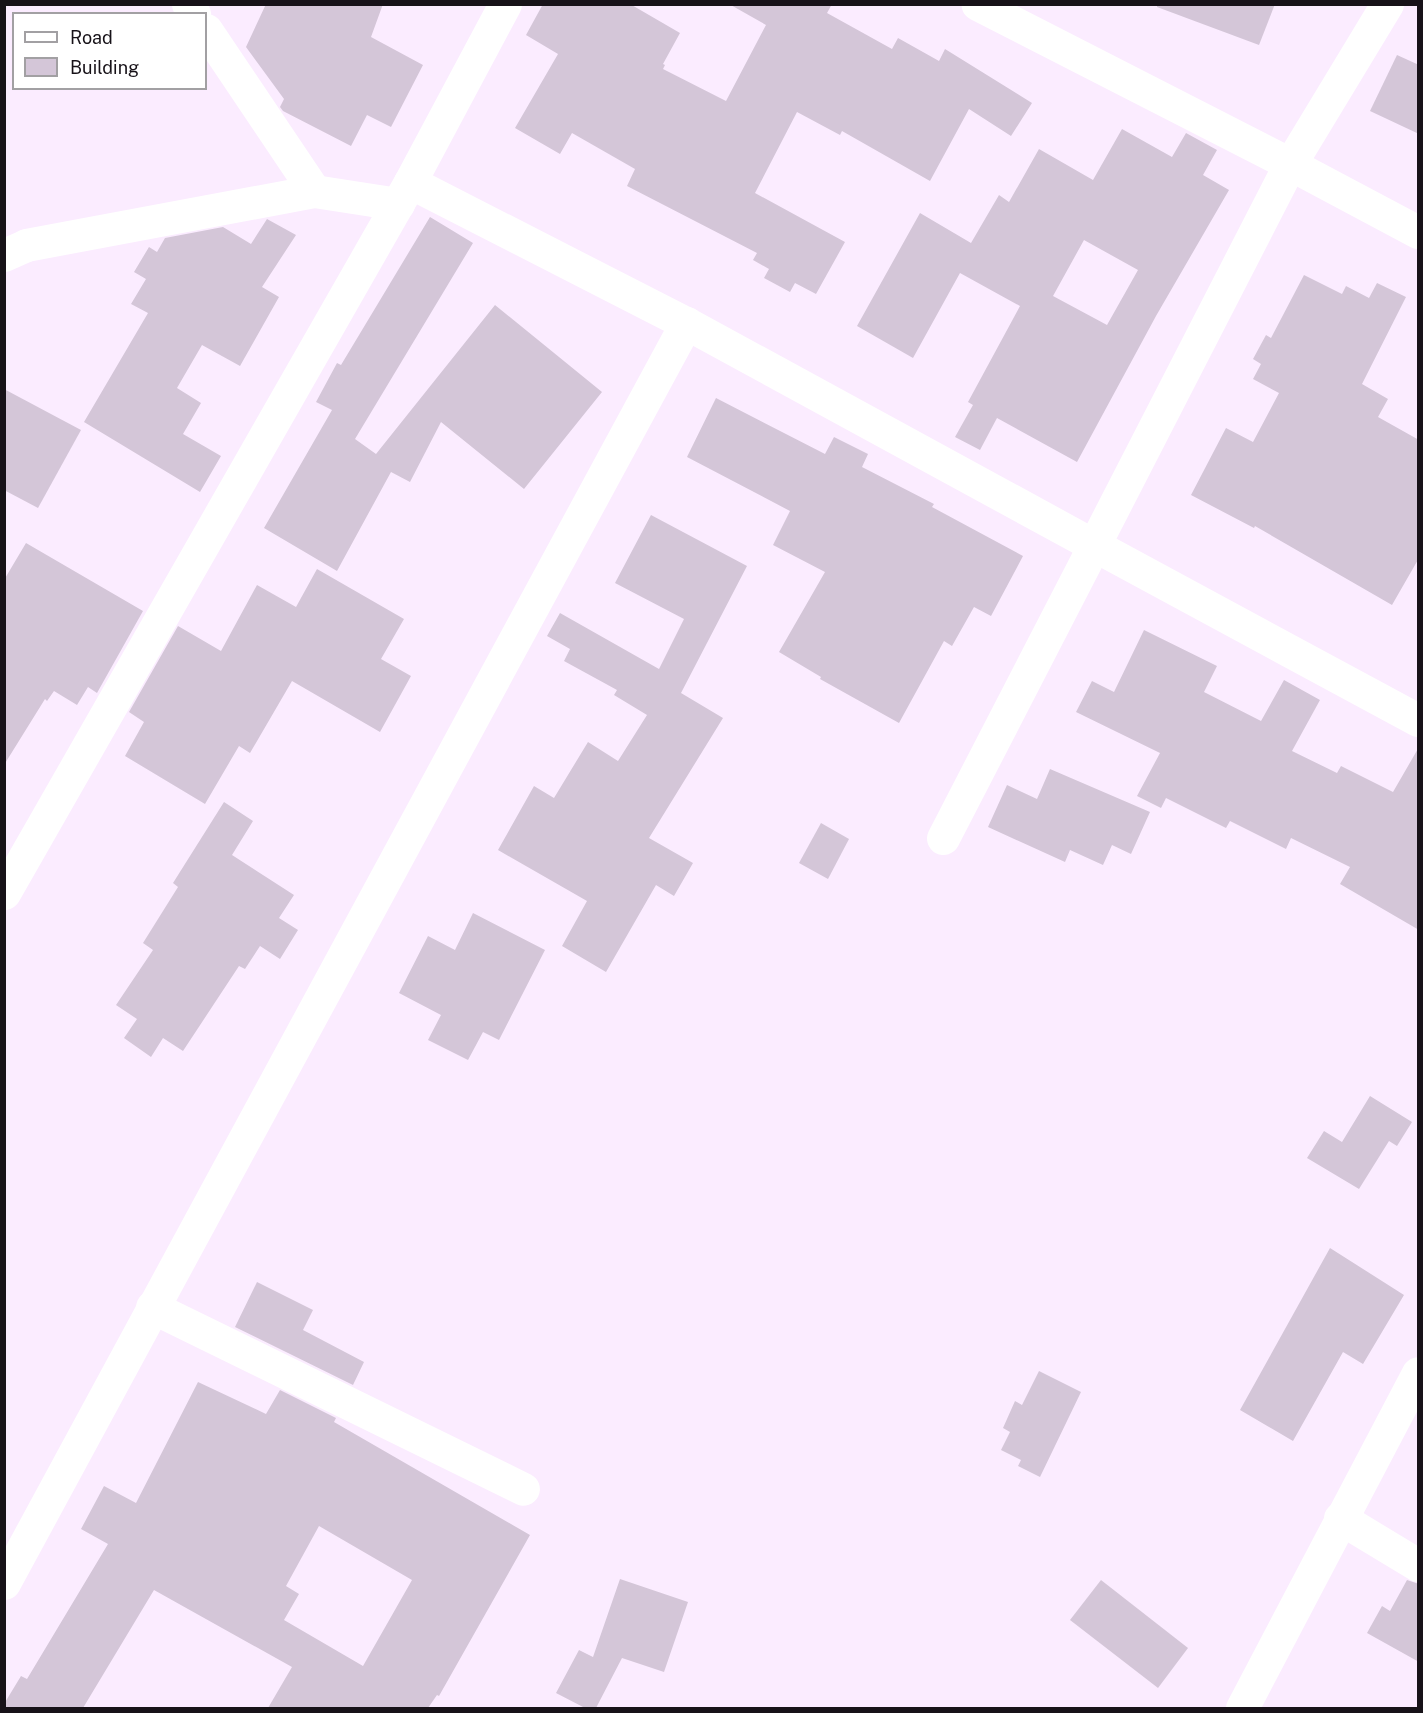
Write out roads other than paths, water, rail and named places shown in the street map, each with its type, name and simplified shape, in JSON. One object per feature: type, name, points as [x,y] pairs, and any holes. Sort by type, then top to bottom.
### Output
[{"type":"street","points":[[4,894],[404,193],[505,4]]},
{"type":"street","points":[[978,4],[1012,13],[1419,232]]},
{"type":"street","points":[[943,838],[1290,164],[1387,4]]},
{"type":"street","points":[[207,31],[314,191]]},
{"type":"street","points":[[4,280],[15,250],[314,191],[404,193],[686,323],[1419,720]]},
{"type":"street","points":[[4,1583],[686,323]]},
{"type":"street","points":[[152,1307],[524,1489]]},
{"type":"street","points":[[1242,1708],[1340,1518],[1419,1373]]},
{"type":"street","points":[[1340,1518],[1419,1565]]}]
